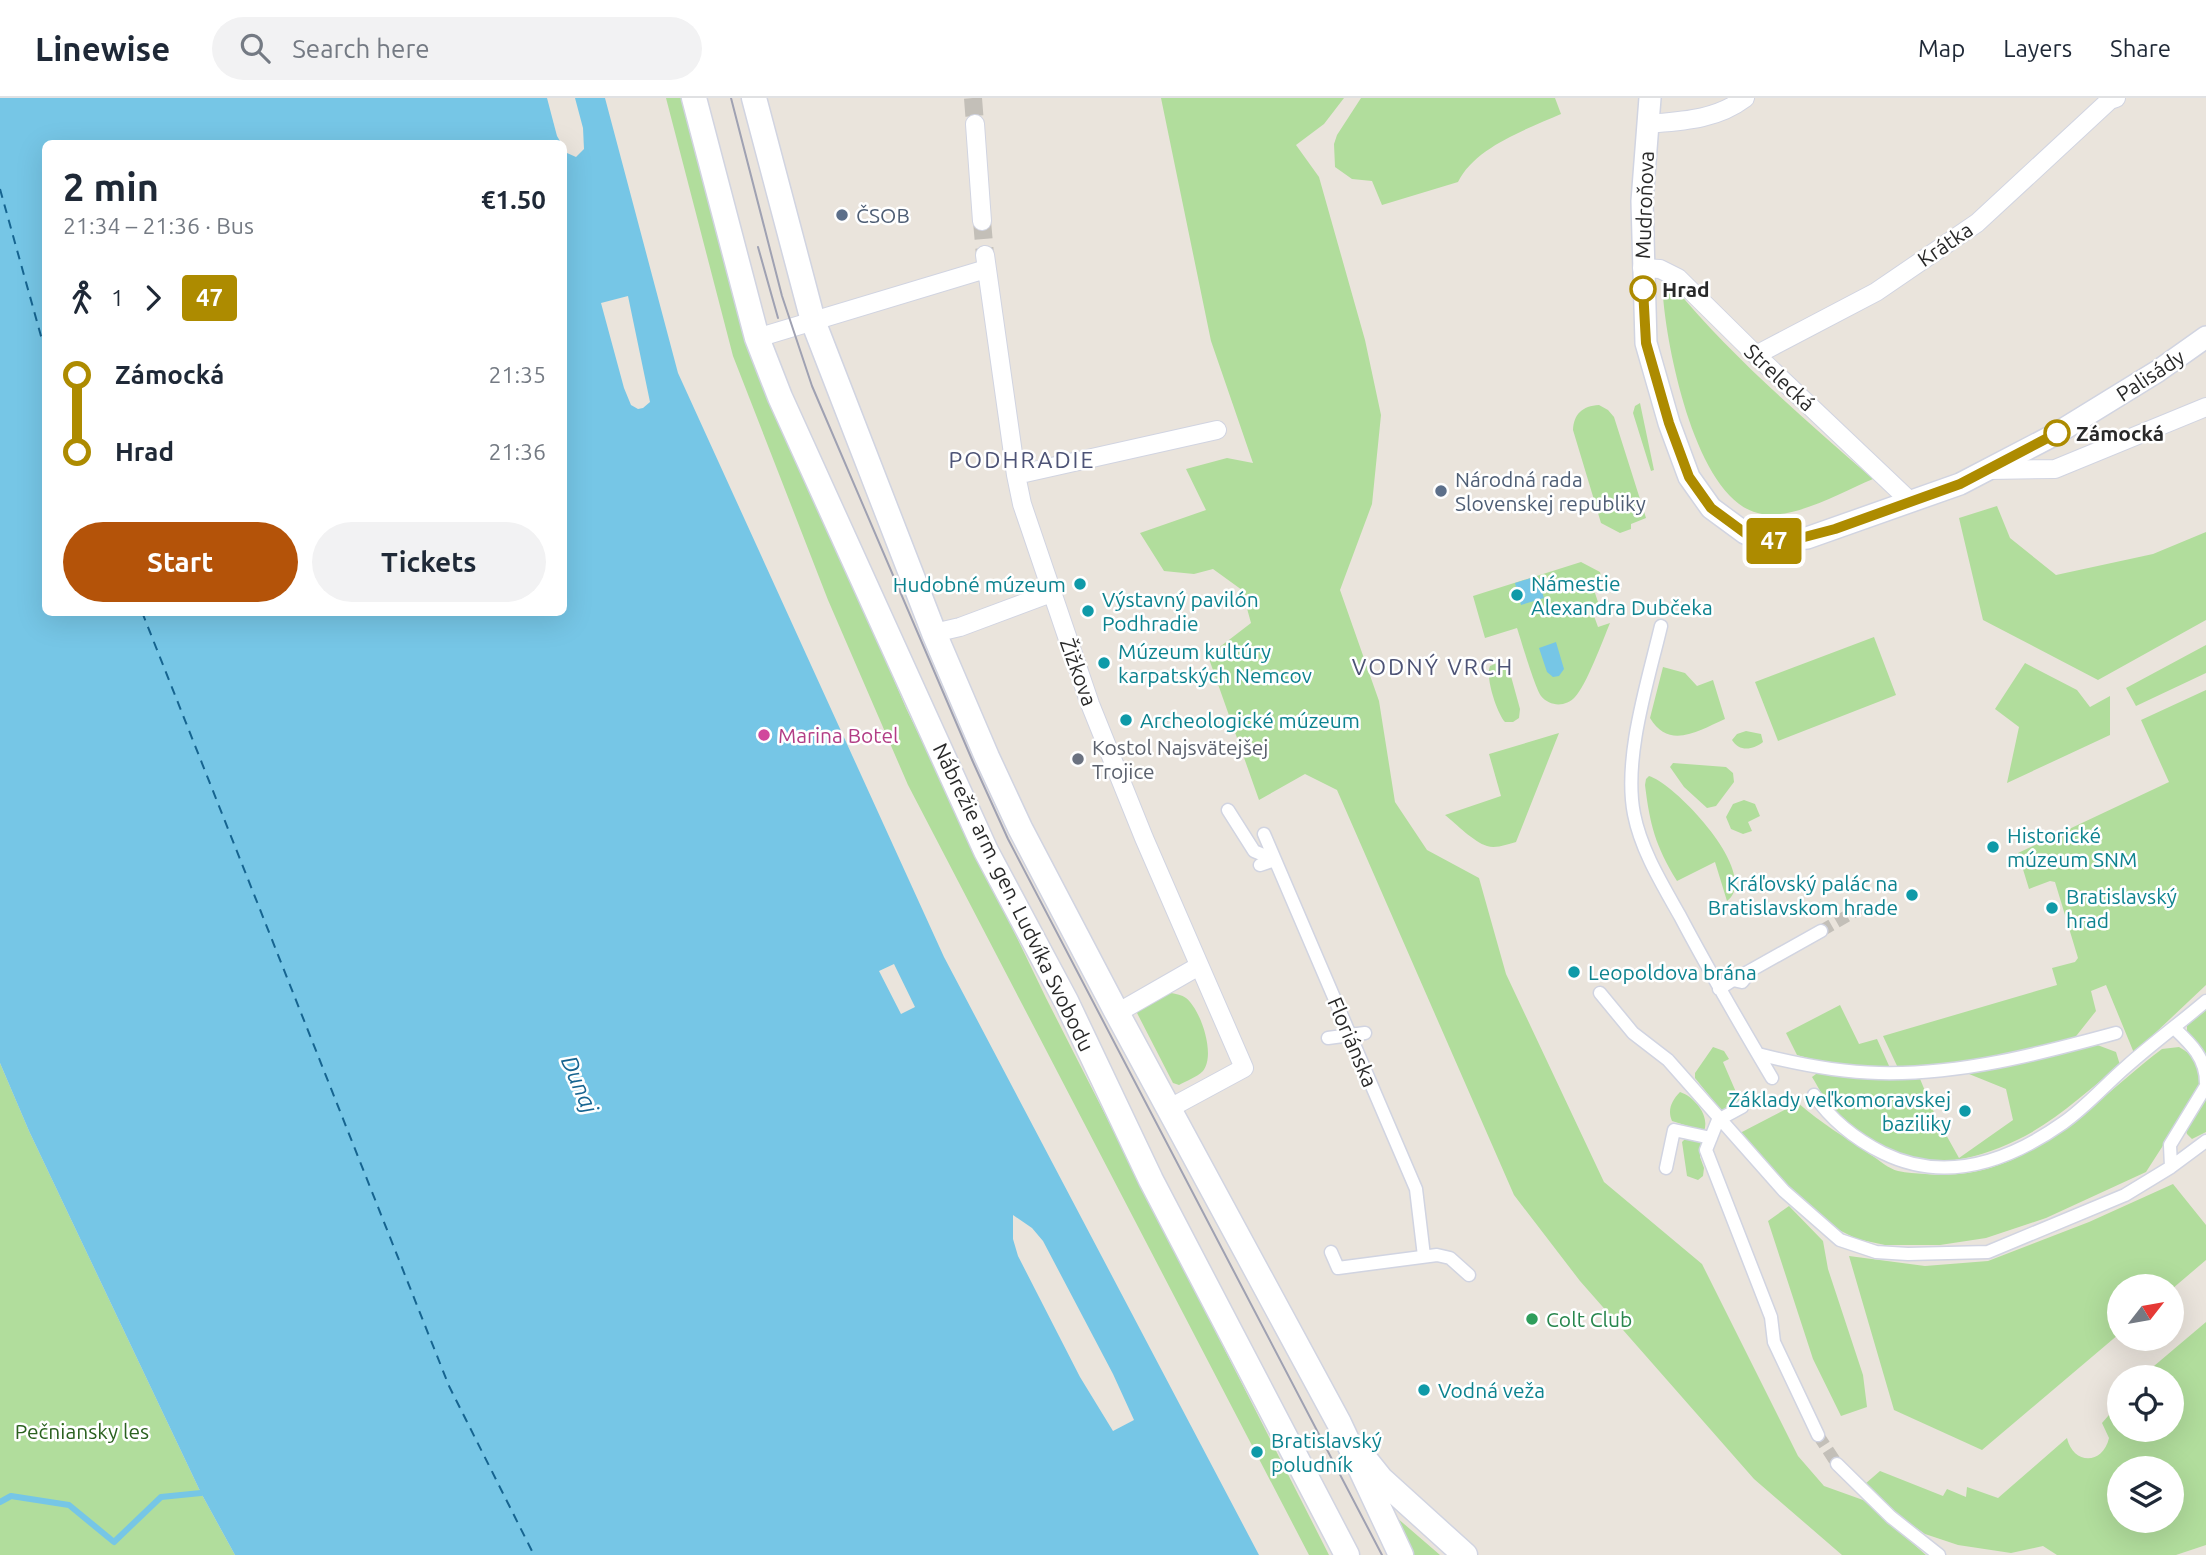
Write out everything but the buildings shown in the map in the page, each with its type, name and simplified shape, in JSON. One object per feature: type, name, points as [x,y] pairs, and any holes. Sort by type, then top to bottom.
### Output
[{"type":"main road","name":"Nábrežie arm. gen. Ludvíka Svobodu","points":[[694,98],[757,338],[780,397],[986,851],[1066,1001],[1151,1180],[1347,1555]]},
{"type":"main road","name":"Nábrežie arm. gen. Ludvíka Svobodu","points":[[754,98],[813,321],[934,633],[1020,828],[1339,1423],[1401,1555]]},
{"type":"main road","points":[[1339,1423],[1349,1440],[1381,1479],[1465,1555]]},
{"type":"street","name":"Mudroňova","points":[[1650,98],[1642,201],[1646,343],[1679,451],[1694,484],[1711,508]]},
{"type":"street","points":[[1647,124],[1712,116],[1745,98]]},
{"type":"street","name":"Krátka","points":[[1756,355],[1876,292],[1976,223],[2112,99]]},
{"type":"street","points":[[975,124],[982,221]]},
{"type":"street","name":"Žižkova","points":[[813,321],[986,262],[1022,504],[1090,704],[1136,820],[1244,1068],[1170,1108]]},
{"type":"street","name":"Strelecká","points":[[1643,268],[1660,269],[1678,278],[1911,502]]},
{"type":"street","points":[[757,338],[813,321]]},
{"type":"street","name":"Palisády","points":[[1711,508],[1745,533],[1758,539],[1793,540],[1821,534],[1946,490],[1988,470],[2054,435],[2158,371],[2206,337]]},
{"type":"street","points":[[1988,470],[2055,469],[2206,407]]},
{"type":"street","points":[[1016,475],[1217,430]]},
{"type":"street","points":[[934,633],[960,627],[1051,593]]},
{"type":"street","points":[[1661,626],[1640,712],[1632,766],[1634,813],[1645,849],[1719,989],[1772,1078]]},
{"type":"street","points":[[1228,810],[1254,851],[1275,860]]},
{"type":"street","name":"Floriánska","points":[[1264,834],[1416,1189],[1424,1255]]},
{"type":"street","points":[[1260,865],[1275,860]]},
{"type":"street","points":[[1719,989],[1733,980],[1735,969],[1741,968],[1746,972],[1821,931]]},
{"type":"street","points":[[1117,1013],[1199,966]]},
{"type":"street","points":[[1600,993],[1633,1033],[1668,1060],[1781,1193],[1840,1240],[1876,1252],[1988,1252],[2125,1195],[2171,1167],[2206,1141]]},
{"type":"street","points":[[1814,1096],[1825,1111],[1857,1140],[1893,1158],[1931,1168],[1980,1165],[2021,1148],[2064,1122],[2206,1001]]},
{"type":"street","points":[[2171,1167],[2170,1145],[2206,1084],[2206,1067],[2174,1028]]},
{"type":"street","points":[[1328,1038],[1365,1033]]},
{"type":"street","points":[[1758,1054],[1805,1065],[1879,1073],[1961,1068],[2024,1058],[2116,1033]]},
{"type":"street","points":[[1742,1107],[1718,1120],[1706,1150],[1740,1222],[1771,1317],[1774,1342],[1818,1435]]},
{"type":"street","points":[[1666,1168],[1674,1130],[1711,1138]]},
{"type":"street","points":[[1781,1193],[1804,1197]]},
{"type":"street","points":[[1331,1252],[1338,1268],[1437,1255],[1450,1258],[1469,1275]]},
{"type":"street","points":[[1837,1464],[1891,1517],[1939,1555]]},
{"type":"green space","points":[[666,98],[681,98],[753,351],[906,708],[1046,998],[1329,1555],[1309,1555],[908,785],[828,600],[733,356]]},
{"type":"green space","points":[[1161,98],[1344,98],[1324,124],[1296,145],[1319,177],[1365,340],[1381,415],[1372,504],[1340,590],[1379,701],[1395,802],[1427,850],[1479,878],[1506,974],[1604,1182],[1702,1264],[1798,1456],[1824,1486],[1863,1500],[1926,1555],[1842,1555],[1754,1479],[1580,1281],[1514,1195],[1337,790],[1305,774],[1259,800],[1208,656],[1251,623],[1242,590],[1213,569],[1194,574],[1164,571],[1140,533],[1206,510],[1186,469],[1227,458],[1253,463],[1211,341]]},
{"type":"green space","points":[[1361,98],[1555,98],[1561,114],[1489,149],[1476,159],[1458,182],[1382,205],[1372,181],[1352,179],[1335,167],[1334,144],[1337,135]]},
{"type":"green space","points":[[1674,287],[1743,362],[1873,479],[1804,509],[1790,512],[1762,514],[1739,504],[1720,483],[1703,455],[1679,386],[1663,296]]},
{"type":"green space","points":[[1640,403],[1654,470],[1651,471],[1633,413],[1635,406]]},
{"type":"green space","points":[[1599,405],[1614,417],[1646,518],[1631,524],[1631,529],[1620,533],[1601,523],[1573,430],[1575,419],[1580,412]]},
{"type":"green space","points":[[1997,506],[2010,538],[2056,575],[2153,554],[2206,532],[2206,620],[2098,680],[1983,620],[1959,518]]},
{"type":"green space","points":[[1581,562],[1600,572],[1602,580],[1592,584],[1598,602],[1594,616],[1598,627],[1610,623],[1594,662],[1575,697],[1567,703],[1553,704],[1545,700],[1538,691],[1517,628],[1485,638],[1473,596]]},
{"type":"green space","points":[[1874,637],[1896,695],[1778,741],[1755,682]]},
{"type":"green space","points":[[2206,645],[2206,673],[2136,706],[2126,688]]},
{"type":"green space","points":[[1497,663],[1506,665],[1509,669],[1520,709],[1519,718],[1513,722],[1505,722],[1493,695],[1489,671],[1490,666]]},
{"type":"green space","points":[[2025,663],[2077,690],[2090,707],[2110,696],[2110,735],[2007,783],[2019,727],[1995,709]]},
{"type":"green space","points":[[1663,667],[1685,673],[1697,686],[1713,680],[1725,719],[1685,735],[1675,736],[1658,728],[1650,718]]},
{"type":"green space","points":[[2206,690],[2206,985],[2134,1053],[2106,985],[2091,991],[2096,1011],[2073,1040],[1959,1063],[1898,1068],[1883,1036],[2057,985],[2052,968],[2075,962],[2078,958],[2055,882],[2050,881],[2029,889],[2018,853],[2169,782],[2141,720]]},
{"type":"green space","points":[[1746,731],[1761,734],[1763,742],[1751,748],[1742,748],[1735,744],[1732,740],[1737,734]]},
{"type":"green space","points":[[1559,733],[1516,842],[1498,847],[1487,846],[1471,837],[1445,815],[1501,796],[1489,754]]},
{"type":"green space","points":[[1673,763],[1726,767],[1733,773],[1734,782],[1716,806],[1707,808],[1684,787],[1670,767]]},
{"type":"green space","points":[[1649,776],[1678,795],[1695,812],[1725,852],[1733,872],[1735,888],[1727,901],[1715,862],[1677,881],[1663,856],[1652,823],[1645,785]]},
{"type":"green space","points":[[1744,800],[1755,804],[1760,816],[1748,822],[1752,831],[1743,834],[1731,829],[1726,817],[1733,804]]},
{"type":"green space","points":[[1171,993],[1184,997],[1197,1012],[1205,1033],[1208,1055],[1203,1071],[1179,1085],[1173,1083],[1136,1011],[1161,995]]},
{"type":"green space","points":[[1840,1005],[1859,1044],[1877,1039],[1890,1068],[1834,1065],[1797,1055],[1786,1033]]},
{"type":"green space","points":[[2206,1007],[2206,1060],[2187,1034],[2187,1025]]},
{"type":"green space","points":[[2092,1043],[2116,1052],[2120,1065],[2031,1133],[1991,1151],[1954,1160],[1930,1161],[1914,1158],[1897,1153],[1865,1137],[1839,1116],[1812,1077],[1820,1071],[1918,1074],[1935,1115],[1959,1158],[2013,1120],[2006,1089],[1969,1074],[1969,1070]]},
{"type":"green space","points":[[1713,1047],[1724,1051],[1729,1059],[1723,1062],[1742,1106],[1725,1115],[1695,1078],[1695,1073]]},
{"type":"green space","points":[[2179,1047],[2199,1065],[2201,1076],[2198,1091],[2146,1172],[2046,1218],[1986,1238],[1940,1245],[1885,1245],[1857,1239],[1833,1227],[1774,1175],[1740,1133],[1798,1103],[1895,1170],[1925,1174],[1961,1174],[1995,1167],[2025,1154],[2081,1116],[2162,1049]]},
{"type":"green space","name":"Pečniansky les","points":[[0,1063],[29,1131],[201,1493],[235,1555],[0,1555]]},
{"type":"green space","points":[[1680,1092],[1691,1098],[1700,1108],[1705,1119],[1704,1131],[1672,1121],[1671,1105]]},
{"type":"green space","points":[[2206,1092],[2206,1132],[2192,1139],[2185,1128]]},
{"type":"green space","points":[[1687,1137],[1701,1141],[1700,1157],[1704,1168],[1703,1176],[1698,1180],[1687,1176],[1682,1142]]},
{"type":"green space","points":[[2173,1184],[2206,1225],[2206,1260],[2184,1279],[2184,1274],[2107,1274],[2107,1344],[1982,1450],[1894,1410],[1849,1256],[1925,1266],[1988,1261],[2089,1222]]},
{"type":"green space","points":[[1789,1206],[1823,1241],[1828,1269],[1863,1375],[1867,1407],[1841,1416],[1813,1359],[1768,1221]]},
{"type":"green space","points":[[2206,1322],[2206,1545],[2176,1555],[2057,1555],[2043,1546],[2011,1553],[1958,1545],[1925,1534],[1895,1513],[1865,1484],[1880,1471],[1943,1496],[1947,1489],[1966,1497],[1967,1487],[1998,1498],[2067,1438],[2070,1447],[2081,1457],[2095,1457],[2108,1442],[2184,1442],[2184,1365],[2155,1365],[2172,1351],[2184,1351],[2184,1341]]},
{"type":"green space","points":[[2107,1417],[2107,1434],[2102,1423]]},
{"type":"green space","points":[[1394,1518],[1440,1555],[1414,1555]]},
{"type":"water","name":"Dunaj","points":[[0,98],[605,98],[678,373],[944,957],[1259,1555],[235,1555],[201,1493],[29,1131],[0,1063]]},
{"type":"water","points":[[1537,576],[1544,598],[1521,605],[1515,583]]},
{"type":"water","points":[[1556,642],[1564,669],[1559,676],[1553,677],[1547,672],[1539,648]]},
{"type":"pier","points":[[547,98],[575,98],[583,128],[584,149],[576,157],[567,153],[567,140],[559,140]]},
{"type":"pier","points":[[628,296],[650,402],[638,409],[631,405],[624,388],[601,303]]},
{"type":"pier","points":[[894,964],[915,1007],[901,1014],[879,971]]},
{"type":"pier","points":[[1013,1215],[1032,1228],[1043,1241],[1113,1374],[1134,1420],[1113,1431],[1080,1377],[1018,1256],[1013,1239]]},
{"type":"waterway","points":[[0,1502],[11,1496],[69,1505],[114,1542],[161,1497],[201,1493]]},
{"type":"ferry route","points":[[0,189],[42,340]]},
{"type":"ferry route","points":[[144,616],[449,1386],[534,1555]]},
{"type":"tunnel","points":[[973,98],[975,124]]},
{"type":"tunnel","points":[[982,221],[985,255]]},
{"type":"tunnel","points":[[1821,931],[1861,908]]},
{"type":"tunnel","points":[[1818,1435],[1837,1464]]},
{"type":"tram line","points":[[731,98],[782,296],[812,386],[973,762],[1008,839],[1382,1555]]},
{"type":"tram line","points":[[758,247],[778,318]]},
{"type":"bus line","name":"47","points":[[1643,289],[1646,343],[1669,423],[1689,477],[1711,508],[1745,533],[1758,539],[1776,541],[1807,538],[1946,490],[2057,433]]},
{"type":"place","name":"ČSOB","points":[[842,215]]},
{"type":"place","name":"Hrad","points":[[1643,289]]},
{"type":"place","name":"Zámocká","points":[[2057,433]]},
{"type":"place","name":"Národná rada Slovenskej republiky","points":[[1441,491]]},
{"type":"place","name":"Hudobné múzeum","points":[[1080,584]]},
{"type":"place","name":"Námestie Alexandra Dubčeka","points":[[1517,595]]},
{"type":"place","name":"Výstavný pavilón Podhradie","points":[[1088,611]]},
{"type":"place","name":"Múzeum kultúry karpatských Nemcov","points":[[1104,663]]},
{"type":"place","name":"Archeologické múzeum","points":[[1126,720]]},
{"type":"place","name":"Marina Botel","points":[[764,735]]},
{"type":"place","name":"Kostol Najsvätejšej Trojice","points":[[1078,759]]},
{"type":"place","name":"Historické múzeum SNM","points":[[1993,847]]},
{"type":"place","name":"Kráľovský palác na Bratislavskom hrade","points":[[1912,895]]},
{"type":"place","name":"Bratislavský hrad","points":[[2052,908]]},
{"type":"place","name":"Leopoldova brána","points":[[1574,972]]},
{"type":"place","name":"Základy veľkomoravskej baziliky","points":[[1965,1111]]},
{"type":"place","name":"Colt Club","points":[[1532,1319]]},
{"type":"place","name":"Vodná veža","points":[[1424,1390]]},
{"type":"place","name":"Bratislavský poludník","points":[[1257,1452]]},
{"type":"district","name":"PODHRADIE","points":[[1022,459]]},
{"type":"district","name":"VODNÝ VRCH","points":[[1433,666]]}]
